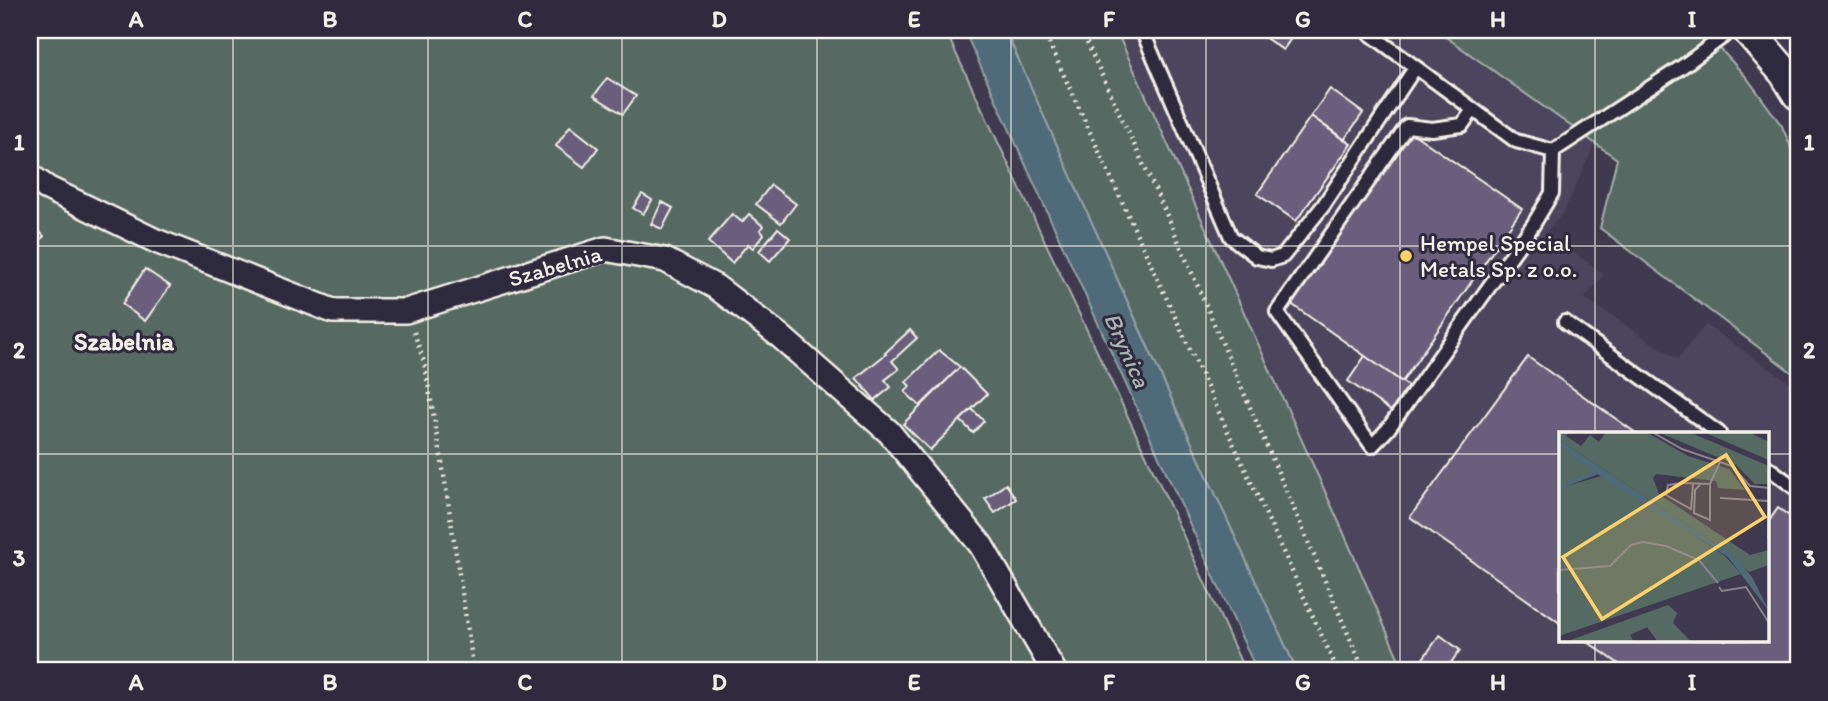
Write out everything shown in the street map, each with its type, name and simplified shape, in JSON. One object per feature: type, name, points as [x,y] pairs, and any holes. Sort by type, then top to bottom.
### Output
[{"type":"street","points":[[1748,30],[1785,73],[1798,94]]},
{"type":"street","name":"Szabelnia","points":[[30,176],[47,188],[156,241],[333,310],[406,311],[605,249],[665,260],[716,287],[780,336],[889,432],[981,545],[1054,671]]},
{"type":"lane","points":[[1142,30],[1231,237],[1257,257],[1271,260],[1283,256],[1323,206],[1415,68]]},
{"type":"lane","points":[[1365,30],[1516,141],[1553,151],[1683,66],[1732,30]]},
{"type":"lane","points":[[1473,110],[1462,125],[1432,129],[1407,126],[1277,312],[1372,446],[1388,429],[1546,204],[1552,193],[1553,151]]},
{"type":"lane","points":[[1564,322],[1718,432]]},
{"type":"lane","points":[[1769,468],[1798,490]]},
{"type":"path","points":[[1043,30],[1338,671]]},
{"type":"path","points":[[1081,30],[1170,222],[1364,671]]},
{"type":"path","points":[[406,311],[424,362],[474,671]]},
{"type":"shaded area","points":[[1116,30],[1436,30],[1595,143],[1564,212],[1546,232],[1604,274],[1585,298],[1677,359],[1706,325],[1798,388],[1798,671],[1404,671]]},
{"type":"green space","points":[[30,30],[945,30],[1245,671],[30,671]]},
{"type":"green space","points":[[1005,30],[1116,30],[1404,671],[1297,671]]},
{"type":"green space","points":[[1436,30],[1703,30],[1747,78],[1782,126],[1798,164],[1798,377],[1600,228],[1617,159]]},
{"type":"water","name":"Brynica","points":[[964,30],[1005,30],[1297,671],[1257,671]]},
{"type":"building","points":[[1254,30],[1293,30],[1296,31],[1283,50]]},
{"type":"building","points":[[607,78],[636,96],[623,114],[594,96]]},
{"type":"building","points":[[1330,89],[1363,113],[1344,140],[1311,116]]},
{"type":"building","points":[[1311,116],[1351,144],[1296,221],[1257,194]]},
{"type":"building","points":[[570,126],[598,148],[584,167],[556,146]]},
{"type":"building","name":"Hempel Special Metals Sp. z o.o.","points":[[1411,132],[1522,209],[1402,382],[1290,303]]},
{"type":"building","points":[[771,185],[796,204],[781,223],[756,204]]},
{"type":"building","points":[[642,194],[652,200],[643,214],[633,208]]},
{"type":"building","points":[[662,202],[673,208],[662,229],[651,224]]},
{"type":"building","points":[[732,214],[742,222],[749,214],[763,226],[760,230],[764,234],[753,248],[748,244],[732,263],[708,242]]},
{"type":"building","points":[[30,223],[44,236],[30,252]]},
{"type":"building","points":[[778,228],[790,238],[770,261],[759,251]]},
{"type":"building","points":[[145,269],[170,286],[145,321],[122,304]]},
{"type":"building","points":[[910,330],[917,338],[892,361],[899,369],[885,380],[891,387],[875,400],[856,378]]},
{"type":"building","points":[[939,350],[960,367],[920,406],[905,392],[910,386],[906,382]]},
{"type":"building","points":[[1365,356],[1408,386],[1391,411],[1348,381]]},
{"type":"building","points":[[1528,357],[1635,432],[1559,432],[1559,622],[1410,517]]},
{"type":"building","points":[[960,367],[987,394],[930,450],[903,424]]},
{"type":"building","points":[[972,409],[984,421],[973,433],[960,420]]},
{"type":"building","points":[[1006,484],[1016,499],[995,513],[985,499]]},
{"type":"building","points":[[1778,508],[1798,522],[1798,671],[1629,671],[1588,642],[1769,642],[1769,521]]},
{"type":"building","points":[[1440,635],[1460,650],[1445,671],[1414,671]]},
{"type":"place","name":"Hempel Special Metals Sp. z o.o.","points":[[1406,256]]},
{"type":"district","name":"Szabelnia","points":[[124,342]]}]
